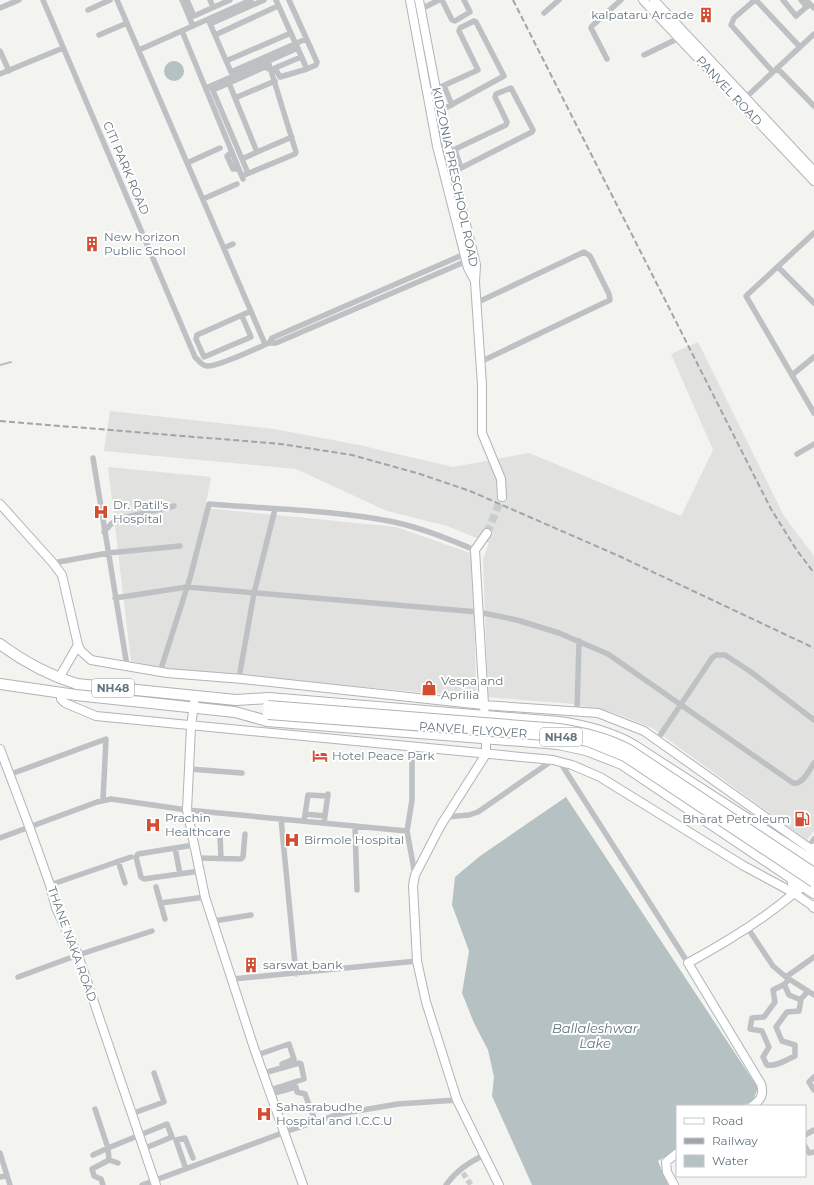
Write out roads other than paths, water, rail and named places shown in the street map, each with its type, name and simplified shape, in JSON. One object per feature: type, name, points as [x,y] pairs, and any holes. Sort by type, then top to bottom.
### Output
[{"type":"highway","name":"NH48","points":[[0,644],[32,666],[77,684],[236,700]]},
{"type":"highway","name":"NH48","points":[[0,684],[61,693],[235,712]]},
{"type":"highway","points":[[236,700],[269,698],[576,724],[620,738],[810,853]]},
{"type":"highway","name":"PANVEL FLYOVER","points":[[236,700],[268,710],[558,736],[588,741],[625,756],[814,882]]},
{"type":"highway","name":"PANVEL FLYOVER","points":[[235,712],[268,710],[559,729],[590,734],[629,750],[814,873]]},
{"type":"highway","points":[[235,712],[267,721],[571,746],[611,758],[706,819],[814,893]]},
{"type":"main road","points":[[794,893],[792,878],[810,853]]},
{"type":"main road","points":[[794,893],[803,886],[814,866]]},
{"type":"street","points":[[0,8],[19,0]]},
{"type":"street","name":"CITI PARK ROAD","points":[[43,0],[195,357],[201,364],[207,366],[219,363],[267,344]]},
{"type":"street","points":[[88,10],[110,0]]},
{"type":"street","points":[[117,0],[251,311],[267,344]]},
{"type":"street","points":[[182,0],[193,26]]},
{"type":"street","points":[[187,0],[194,16],[230,0]]},
{"type":"street","points":[[210,0],[213,8]]},
{"type":"street","points":[[209,21],[243,2],[251,0]]},
{"type":"street","points":[[139,50],[193,26],[264,0]]},
{"type":"street","points":[[276,0],[307,68]]},
{"type":"street","points":[[289,0],[317,62],[316,65],[280,77],[275,68],[301,57]]},
{"type":"street","name":"KIDZONIA PRESCHOOL ROAD","points":[[410,0],[437,146],[465,258],[475,282]]},
{"type":"street","name":"KIDZONIA PRESCHOOL ROAD","points":[[419,0],[432,71],[440,87],[440,111],[457,170],[474,254],[476,265],[475,282]]},
{"type":"street","points":[[421,9],[440,0],[452,20],[455,21],[470,12],[464,0]]},
{"type":"street","points":[[544,13],[559,0]]},
{"type":"street","points":[[607,59],[591,28],[621,0]]},
{"type":"street","name":"PANVEL ROAD","points":[[643,0],[679,38],[814,171]]},
{"type":"street","name":"PANVEL ROAD","points":[[654,0],[814,181]]},
{"type":"street","points":[[800,47],[755,0],[734,18],[731,25],[775,70],[814,106]]},
{"type":"street","points":[[783,0],[796,16],[809,5],[801,0]]},
{"type":"street","points":[[215,35],[278,6]]},
{"type":"street","points":[[209,21],[232,74]]},
{"type":"street","points":[[440,111],[452,105],[504,76],[476,22],[474,21],[467,24],[459,31],[478,70],[440,87],[452,105]]},
{"type":"street","points":[[99,35],[127,22]]},
{"type":"street","points":[[182,31],[210,88],[248,174]]},
{"type":"street","points":[[226,61],[291,33]]},
{"type":"street","points":[[743,100],[814,34]]},
{"type":"street","points":[[644,55],[679,38]]},
{"type":"street","points":[[232,74],[268,61],[297,46],[306,39]]},
{"type":"street","points":[[210,88],[232,74],[297,46]]},
{"type":"street","points":[[0,74],[63,48]]},
{"type":"street","points":[[0,51],[9,71]]},
{"type":"street","points":[[210,88],[242,178],[295,154],[296,152],[292,137],[268,61]]},
{"type":"street","points":[[210,88],[229,83],[265,68],[271,70]]},
{"type":"street","points":[[424,73],[432,71]]},
{"type":"street","points":[[235,98],[275,82]]},
{"type":"street","points":[[229,83],[257,152]]},
{"type":"street","points":[[452,151],[506,125],[507,122],[495,96],[496,94],[511,88],[533,130],[532,132],[457,170]]},
{"type":"street","points":[[242,159],[292,137]]},
{"type":"street","points":[[187,163],[220,148]]},
{"type":"street","points":[[203,199],[237,184]]},
{"type":"street","points":[[814,234],[746,296],[814,413]]},
{"type":"street","points":[[224,248],[233,244]]},
{"type":"street","points":[[476,303],[584,252],[590,256],[609,294],[610,300],[480,366]]},
{"type":"street","points":[[267,344],[276,343],[357,308],[474,254]]},
{"type":"street","points":[[267,344],[272,338],[354,302],[465,258]]},
{"type":"street","points":[[778,267],[814,303]]},
{"type":"street","points":[[475,282],[482,380],[482,433],[501,479],[502,497]]},
{"type":"street","points":[[354,302],[357,308]]},
{"type":"street","points":[[188,340],[251,311]]},
{"type":"street","points":[[196,337],[204,357],[249,338],[250,335],[242,316]]},
{"type":"street","points":[[792,375],[814,357]]},
{"type":"street","points":[[797,454],[814,445]]},
{"type":"street","points":[[93,458],[127,666]]},
{"type":"street","points":[[0,504],[62,575],[66,587],[78,645],[81,652],[91,660],[160,672],[240,678],[483,704],[598,713],[617,719],[644,731],[810,853],[814,840]]},
{"type":"street","points":[[160,672],[209,504],[323,513],[393,522],[423,529],[475,550]]},
{"type":"street","points":[[104,532],[118,519],[174,506]]},
{"type":"street","points":[[240,678],[254,593],[275,509]]},
{"type":"street","points":[[487,533],[475,550],[483,704],[487,738],[486,754],[446,817],[415,875],[413,886],[417,961],[426,1002],[457,1100],[497,1184]]},
{"type":"street","points":[[53,563],[108,553],[180,546]]},
{"type":"street","points":[[116,598],[186,587],[478,612],[517,620],[559,633],[608,654],[681,703],[793,783],[799,783],[814,763]]},
{"type":"street","points":[[577,711],[579,641]]},
{"type":"street","points":[[59,678],[78,645]]},
{"type":"street","points":[[657,740],[712,658],[720,654],[751,672],[814,720]]},
{"type":"street","points":[[61,693],[61,699],[65,703],[96,716],[191,727],[557,761],[578,767],[600,777],[744,866],[794,893],[814,906]]},
{"type":"street","points":[[195,696],[191,727],[187,810],[205,897],[257,1055],[303,1185]]},
{"type":"street","points":[[10,774],[106,739],[103,800]]},
{"type":"street","points":[[412,748],[412,800],[407,831],[415,875]]},
{"type":"street","name":"THANE NAKA ROAD","points":[[0,749],[50,885],[56,908],[78,955],[155,1183]]},
{"type":"street","points":[[446,817],[474,814],[557,761]]},
{"type":"street","points":[[557,761],[688,963],[761,1084],[763,1091],[762,1097],[753,1105]]},
{"type":"street","points":[[189,769],[242,773]]},
{"type":"street","points":[[304,821],[308,795],[327,795],[324,823]]},
{"type":"street","points":[[0,838],[29,826],[103,800],[111,799],[187,810],[407,831]]},
{"type":"street","points":[[305,814],[325,816]]},
{"type":"street","points":[[281,819],[296,974]]},
{"type":"street","points":[[355,826],[357,890]]},
{"type":"street","points":[[197,858],[241,859],[243,857],[246,834]]},
{"type":"street","points":[[220,836],[221,858]]},
{"type":"street","points":[[194,845],[144,853],[136,857],[142,879],[200,871]]},
{"type":"street","points":[[175,848],[180,874]]},
{"type":"street","points":[[50,885],[131,857]]},
{"type":"street","points":[[118,861],[125,883]]},
{"type":"street","points":[[156,887],[165,919]]},
{"type":"street","points":[[688,963],[747,928],[782,904],[794,893]]},
{"type":"street","points":[[161,903],[205,897]]},
{"type":"street","points":[[214,921],[251,915]]},
{"type":"street","points":[[747,928],[773,966],[787,978],[814,995]]},
{"type":"street","points":[[18,977],[78,955],[152,931]]},
{"type":"street","points":[[808,991],[801,1000],[799,1011],[787,1012],[776,1026],[782,1041],[795,1045],[795,1056],[782,1063],[771,1066],[767,1065],[763,1057],[769,1046],[762,1031],[750,1029],[752,1018],[764,1017],[775,1002],[773,990],[784,984],[787,978],[814,957]]},
{"type":"street","points":[[233,979],[417,961]]},
{"type":"street","points":[[784,984],[789,995],[801,1000]]},
{"type":"street","points":[[257,1055],[289,1044],[291,1046],[294,1060],[263,1071]]},
{"type":"street","points":[[263,1071],[299,1063],[301,1064],[304,1079],[271,1092]]},
{"type":"street","points":[[131,1114],[164,1102],[154,1073]]},
{"type":"street","points":[[814,1077],[809,1082],[814,1090]]},
{"type":"street","points":[[271,1092],[296,1086],[297,1092],[305,1094],[315,1121]]},
{"type":"street","points":[[142,1185],[155,1183],[186,1169],[315,1121],[339,1114],[398,1104],[457,1100]]},
{"type":"street","points":[[95,1109],[108,1148],[109,1160]]},
{"type":"street","points":[[93,1155],[166,1124],[173,1136],[143,1149]]},
{"type":"street","points":[[186,1169],[176,1140],[185,1138],[193,1158]]},
{"type":"street","points":[[806,1148],[809,1153],[814,1152]]},
{"type":"street","points":[[0,1153],[3,1176],[10,1185]]},
{"type":"street","points":[[674,1185],[667,1172],[666,1162],[676,1154]]},
{"type":"street","points":[[446,1185],[484,1155]]},
{"type":"street","points":[[104,1185],[101,1179],[94,1176],[92,1169],[109,1160],[118,1163]]},
{"type":"water","points":[[174,61],[181,64],[184,71],[181,78],[174,81],[167,78],[164,71],[167,64]]},
{"type":"water","name":"Ballaleshwar Lake","points":[[566,797],[758,1088],[753,1100],[745,1105],[676,1105],[676,1150],[658,1161],[668,1185],[532,1185],[492,1096],[494,1077],[488,1050],[474,1023],[462,993],[469,951],[452,905],[455,877],[480,856]]},
{"type":"waterway","points":[[0,365],[11,362]]},
{"type":"tunnel","points":[[487,533],[502,497]]},
{"type":"tunnel","points":[[463,1173],[471,1185]]},
{"type":"railway","points":[[513,0],[771,509],[796,549],[814,573]]},
{"type":"railway","points":[[0,421],[281,444],[352,455],[420,474],[470,491],[619,556],[814,648]]},
{"type":"place","name":"kalpataru Arcade","points":[[706,15]]},
{"type":"place","name":"New horizon Public School","points":[[92,244]]},
{"type":"place","name":"Dr. Patil's Hospital","points":[[101,512]]},
{"type":"place","name":"Vespa and Aprilia","points":[[429,688]]},
{"type":"place","name":"Hotel Peace Park","points":[[320,756]]},
{"type":"place","name":"Bharat Petroleum","points":[[802,819]]},
{"type":"place","name":"Prachin Healthcare","points":[[153,825]]},
{"type":"place","name":"Birmole Hospital","points":[[292,840]]},
{"type":"place","name":"sarswat bank","points":[[251,965]]},
{"type":"place","name":"Sahasrabudhe Hospital and I.C.C.U","points":[[264,1114]]}]
